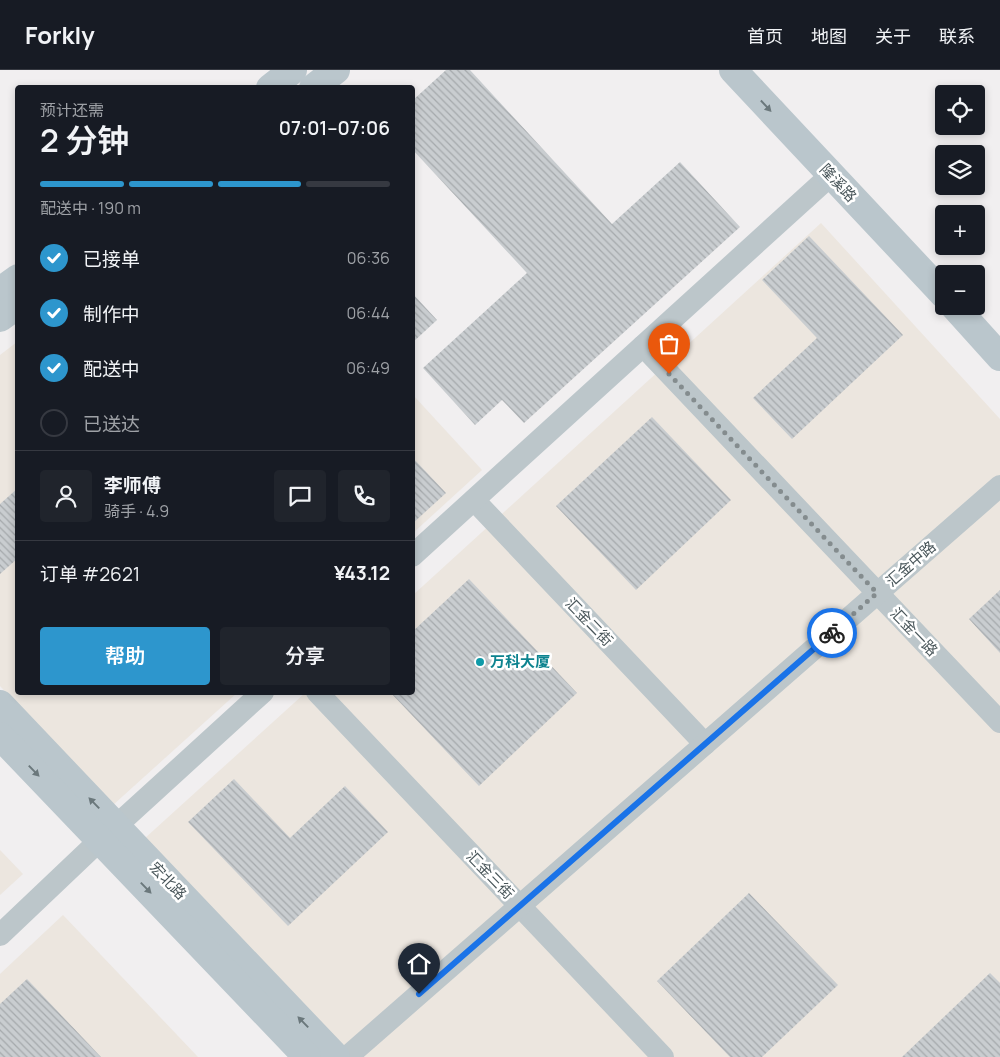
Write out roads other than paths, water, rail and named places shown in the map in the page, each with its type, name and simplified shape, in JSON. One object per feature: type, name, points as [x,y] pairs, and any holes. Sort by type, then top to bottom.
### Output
[{"type":"street","points":[[274,85],[293,70]]},
{"type":"street","points":[[317,85],[336,70]]},
{"type":"street","name":"隆溪路","points":[[733,70],[935,285]]},
{"type":"street","name":"隆溪路","points":[[758,70],[937,265]]},
{"type":"street","points":[[415,553],[831,175]]},
{"type":"street","points":[[0,291],[15,280]]},
{"type":"street","points":[[0,318],[15,307]]},
{"type":"street","points":[[962,315],[1000,357]]},
{"type":"street","points":[[983,315],[1000,334]]},
{"type":"street","name":"汇金一路","points":[[643,346],[1000,722]]},
{"type":"street","name":"汇金中路","points":[[347,1057],[1000,486]]},
{"type":"street","name":"汇金二街","points":[[474,500],[705,744]]},
{"type":"street","points":[[0,934],[260,695]]},
{"type":"street","name":"汇金三街","points":[[320,695],[663,1057]]},
{"type":"street","name":"宏北路","points":[[0,704],[108,833],[308,1057]]},
{"type":"street","name":"宏北路","points":[[0,736],[108,833],[336,1057]]},
{"type":"place","name":"万科大厦","points":[[480,662]]}]
